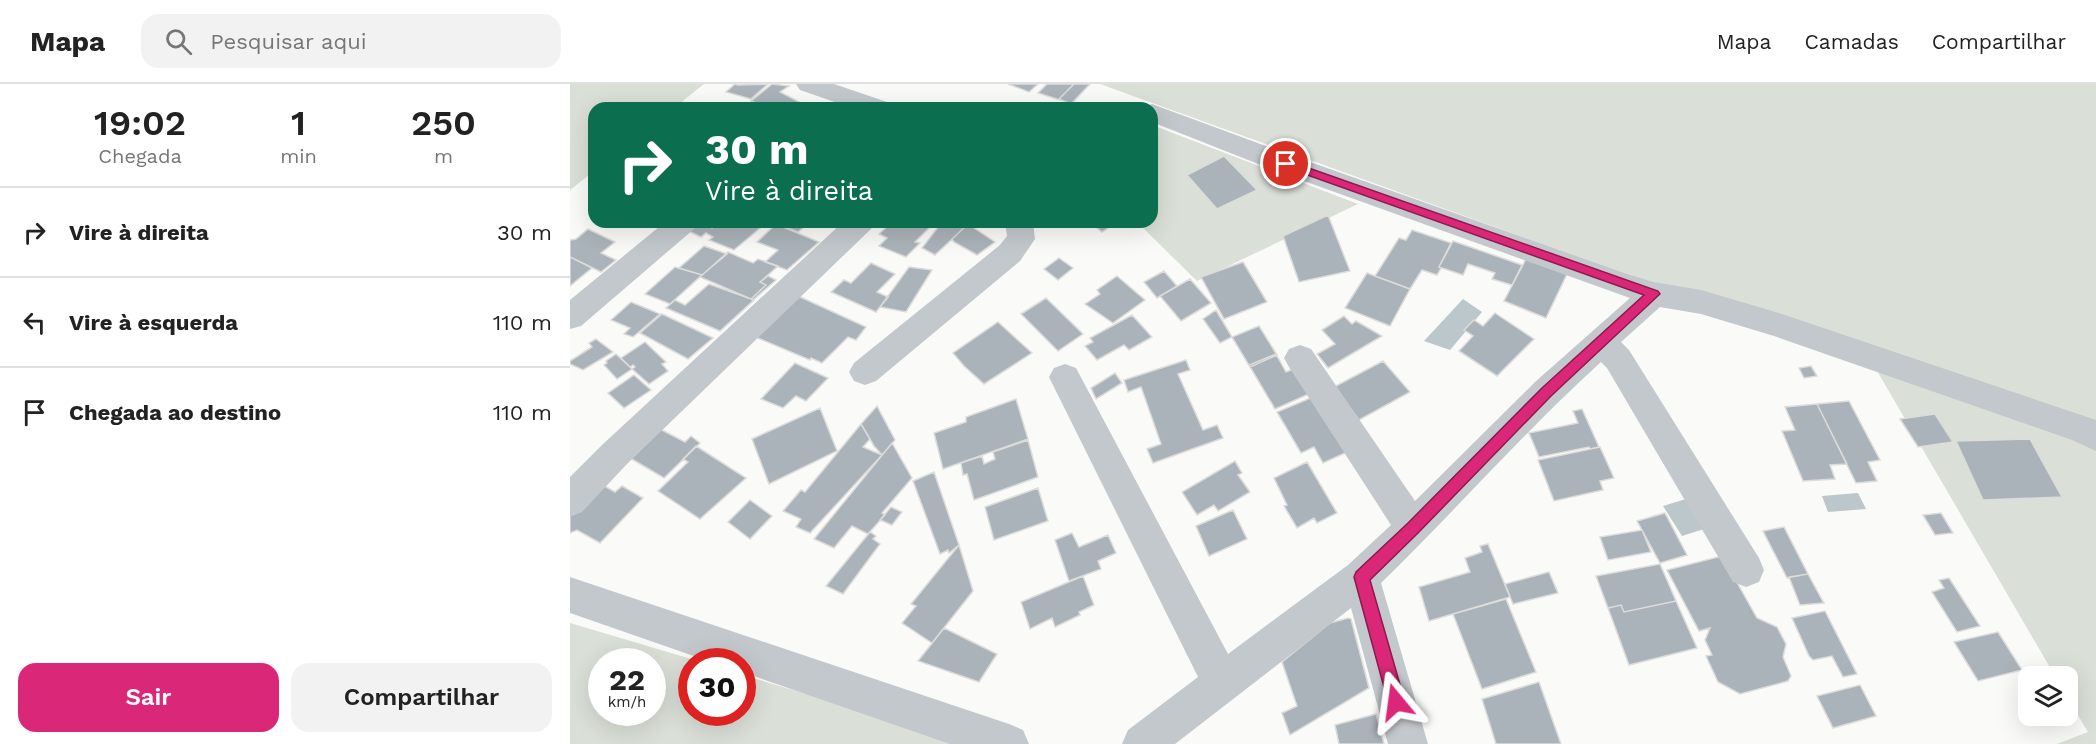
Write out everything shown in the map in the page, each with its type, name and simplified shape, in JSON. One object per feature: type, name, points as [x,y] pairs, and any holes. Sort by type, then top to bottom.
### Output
[{"type":"street","points":[[809,84],[830,101]]},
{"type":"street","points":[[1158,114],[1286,164],[1653,294],[1701,302],[1779,325],[2096,436]]},
{"type":"street","points":[[570,317],[677,228]]},
{"type":"street","points":[[570,501],[614,455],[855,228]]},
{"type":"street","points":[[865,372],[1010,253],[1021,241],[1021,228]]},
{"type":"street","points":[[1142,744],[1361,577],[1413,528],[1538,401],[1653,294]]},
{"type":"street","points":[[1601,342],[1617,359],[1746,570]]},
{"type":"street","points":[[1300,358],[1413,528]]},
{"type":"street","points":[[1065,377],[1222,683]]},
{"type":"street","points":[[1361,577],[1408,744]]},
{"type":"street","points":[[570,595],[1010,744]]},
{"type":"shaded area","points":[[570,84],[704,84],[682,102],[588,102],[588,176],[570,190]]},
{"type":"shaded area","points":[[1100,84],[2096,84],[2096,744],[2057,744],[2088,732],[2078,715],[2078,666],[2049,666],[1873,364],[1158,105],[1158,102],[1150,102]]},
{"type":"shaded area","points":[[1158,127],[1358,204],[1197,281],[1143,228],[1158,228]]},
{"type":"shaded area","points":[[1463,299],[1482,312],[1450,350],[1424,341]]},
{"type":"shaded area","points":[[1858,493],[1866,509],[1828,512],[1822,496]]},
{"type":"shaded area","points":[[1686,499],[1704,529],[1682,536],[1663,506]]},
{"type":"shaded area","points":[[570,623],[654,648],[588,648],[588,726],[666,726],[666,652],[678,655],[678,726],[756,726],[756,679],[974,744],[570,744]]},
{"type":"building","points":[[735,84],[768,84],[751,99],[726,92]]},
{"type":"building","points":[[772,84],[789,86],[780,92],[799,102],[754,102],[751,101]]},
{"type":"building","points":[[1008,84],[1038,84],[1029,92]]},
{"type":"building","points":[[1047,84],[1074,84],[1060,100],[1038,93]]},
{"type":"building","points":[[1074,84],[1090,84],[1073,102],[1059,99]]},
{"type":"building","points":[[1224,156],[1257,190],[1217,209],[1187,175]]},
{"type":"building","points":[[1328,215],[1350,271],[1299,282],[1283,236]]},
{"type":"building","points":[[760,228],[734,250],[709,240],[713,237],[706,233],[701,237],[684,229]]},
{"type":"building","points":[[772,228],[786,228],[819,242],[787,270],[765,262],[778,250],[757,242]]},
{"type":"building","points":[[788,228],[803,228],[798,232]]},
{"type":"building","points":[[886,228],[929,228],[915,242],[920,243],[906,257],[879,246],[887,238],[879,234]]},
{"type":"building","points":[[937,228],[964,228],[935,255],[922,248]]},
{"type":"building","points":[[964,228],[974,228],[995,242],[977,255],[952,239]]},
{"type":"building","points":[[588,229],[615,242],[601,253],[616,260],[601,272],[570,257],[570,240],[576,239]]},
{"type":"building","points":[[1412,230],[1451,243],[1437,275],[1422,270],[1410,289],[1375,276],[1399,238],[1406,240]]},
{"type":"building","points":[[1453,241],[1522,265],[1512,285],[1492,279],[1495,273],[1468,264],[1463,275],[1439,267]]},
{"type":"building","points":[[704,246],[727,254],[702,275],[679,268]]},
{"type":"building","points":[[728,252],[753,263],[758,259],[778,266],[760,282],[766,285],[751,299],[700,277]]},
{"type":"building","points":[[570,257],[592,268],[570,286]]},
{"type":"building","points":[[1527,257],[1568,272],[1546,318],[1504,301]]},
{"type":"building","points":[[1059,258],[1073,268],[1058,280],[1044,269]]},
{"type":"building","points":[[1243,262],[1267,302],[1224,319],[1201,277]]},
{"type":"building","points":[[871,263],[895,274],[877,292],[888,297],[876,312],[831,292],[844,280],[851,283]]},
{"type":"building","points":[[675,267],[702,275],[670,304],[645,294]]},
{"type":"building","points":[[909,267],[932,270],[906,312],[880,307]]},
{"type":"building","points":[[1164,271],[1177,286],[1157,298],[1144,282]]},
{"type":"building","points":[[1367,273],[1410,289],[1390,326],[1345,308]]},
{"type":"building","points":[[768,276],[776,280],[753,300],[751,299],[766,285],[760,282]]},
{"type":"building","points":[[1117,276],[1145,300],[1113,323],[1085,304],[1100,294],[1097,290]]},
{"type":"building","points":[[1190,279],[1211,303],[1181,321],[1160,296]]},
{"type":"building","points":[[709,284],[754,300],[720,331],[666,308],[675,300],[685,305]]},
{"type":"building","points":[[796,295],[866,327],[856,340],[848,337],[822,363],[753,336]]},
{"type":"building","points":[[1046,298],[1083,334],[1058,351],[1021,314]]},
{"type":"building","points":[[631,302],[660,314],[633,337],[624,334],[630,328],[611,320]]},
{"type":"building","points":[[1216,310],[1232,337],[1220,343],[1203,319]]},
{"type":"building","points":[[1495,313],[1534,339],[1497,376],[1459,351],[1473,336],[1464,330],[1474,320],[1483,326]]},
{"type":"building","points":[[662,314],[713,338],[688,359],[640,333]]},
{"type":"building","points":[[1132,315],[1152,337],[1129,350],[1124,345],[1097,360],[1085,346],[1093,342],[1090,338]]},
{"type":"building","points":[[1344,316],[1352,324],[1356,321],[1382,336],[1328,368],[1317,354],[1335,344],[1322,330]]},
{"type":"building","points":[[998,322],[1032,353],[984,384],[953,353]]},
{"type":"building","points":[[1259,326],[1277,355],[1250,367],[1232,337]]},
{"type":"building","points":[[596,339],[613,352],[583,370],[570,364],[570,361],[592,347],[589,343]]},
{"type":"building","points":[[645,342],[666,362],[662,364],[668,371],[649,384],[632,369],[635,367],[633,365],[630,367],[621,358]]},
{"type":"building","points":[[616,354],[632,369],[617,379],[604,365]]},
{"type":"building","points":[[1276,354],[1286,372],[1303,365],[1318,390],[1275,409],[1249,365]]},
{"type":"building","points":[[1186,360],[1190,370],[1178,374],[1203,430],[1217,425],[1223,438],[1153,463],[1147,449],[1161,444],[1146,401],[1141,387],[1128,392],[1124,380]]},
{"type":"building","points":[[1383,361],[1410,392],[1359,420],[1334,387]]},
{"type":"building","points":[[795,363],[828,378],[806,401],[796,396],[783,408],[761,399]]},
{"type":"building","points":[[1811,366],[1817,376],[1804,378],[1799,368]]},
{"type":"building","points":[[1115,373],[1122,383],[1096,399],[1091,388]]},
{"type":"building","points":[[634,375],[651,390],[624,408],[608,393]]},
{"type":"building","points":[[1320,394],[1354,449],[1323,463],[1314,447],[1301,453],[1277,412]]},
{"type":"building","points":[[1016,399],[1028,439],[943,469],[934,433],[966,422],[966,417]]},
{"type":"building","points":[[1849,401],[1880,460],[1868,462],[1877,481],[1856,483],[1817,404]]},
{"type":"building","points":[[1817,404],[1847,464],[1830,465],[1835,479],[1803,481],[1782,431],[1795,430],[1785,407]]},
{"type":"building","points":[[877,406],[895,440],[882,455],[861,424]]},
{"type":"building","points":[[820,408],[837,451],[769,484],[752,439]]},
{"type":"building","points":[[1582,409],[1599,447],[1539,457],[1529,433],[1578,423],[1573,411]]},
{"type":"building","points":[[1935,414],[1953,442],[1918,447],[1900,419]]},
{"type":"building","points":[[861,424],[870,439],[863,447],[882,455],[810,533],[796,527],[801,519],[783,511],[801,490],[805,492]]},
{"type":"building","points":[[660,429],[685,442],[691,436],[700,443],[664,478],[630,458]]},
{"type":"building","points":[[2030,439],[2062,497],[1983,500],[1956,441]]},
{"type":"building","points":[[1028,440],[1038,477],[974,500],[967,474],[963,475],[961,463],[982,456],[984,464],[995,459],[993,452]]},
{"type":"building","points":[[892,443],[912,478],[882,513],[885,515],[868,534],[852,526],[834,548],[814,539]]},
{"type":"building","points":[[696,446],[746,478],[700,519],[658,491],[688,462],[683,459]]},
{"type":"building","points":[[1600,447],[1614,478],[1600,481],[1603,490],[1554,501],[1538,460]]},
{"type":"building","points":[[1235,461],[1242,473],[1238,475],[1250,492],[1218,511],[1214,505],[1197,515],[1182,492]]},
{"type":"building","points":[[1307,462],[1337,513],[1317,523],[1314,518],[1297,528],[1284,506],[1287,505],[1274,478]]},
{"type":"building","points":[[934,472],[959,545],[949,553],[948,550],[940,554],[913,481]]},
{"type":"building","points":[[601,484],[615,492],[622,486],[643,498],[600,543],[577,530],[570,533],[570,516]]},
{"type":"building","points":[[1038,488],[1048,521],[994,540],[985,507]]},
{"type":"building","points":[[750,500],[772,516],[750,539],[728,522]]},
{"type":"building","points":[[891,507],[902,512],[892,525],[880,520]]},
{"type":"building","points":[[1233,510],[1247,539],[1209,556],[1196,526]]},
{"type":"building","points":[[1665,513],[1687,555],[1660,563],[1637,521]]},
{"type":"building","points":[[1941,513],[1953,533],[1935,535],[1923,515]]},
{"type":"building","points":[[1784,527],[1808,574],[1787,578],[1763,531]]},
{"type":"building","points":[[1642,530],[1651,552],[1608,560],[1600,537]]},
{"type":"building","points":[[870,532],[876,536],[873,539],[880,544],[843,594],[826,586]]},
{"type":"building","points":[[1072,533],[1079,547],[1108,535],[1116,553],[1098,561],[1101,569],[1069,581],[1055,540]]},
{"type":"building","points":[[1488,544],[1510,597],[1429,621],[1419,587],[1470,572],[1465,558],[1482,552],[1480,546]]},
{"type":"building","points":[[959,545],[973,591],[932,643],[902,623],[916,606],[911,604]]},
{"type":"building","points":[[1722,556],[1757,618],[1777,627],[1786,644],[1783,657],[1791,676],[1788,681],[1740,694],[1718,682],[1706,656],[1712,655],[1705,640],[1710,628],[1699,631],[1667,570]]},
{"type":"building","points":[[1660,564],[1676,601],[1624,612],[1621,605],[1608,608],[1596,576]]},
{"type":"building","points":[[1549,572],[1558,593],[1513,604],[1505,584]]},
{"type":"building","points":[[1808,574],[1824,603],[1800,605],[1789,577]]},
{"type":"building","points":[[1083,576],[1094,605],[1079,612],[1080,615],[1055,627],[1052,618],[1030,629],[1021,602]]},
{"type":"building","points":[[1949,578],[1980,626],[1957,632],[1932,592],[1944,588],[1939,580]]},
{"type":"building","points":[[1506,599],[1536,672],[1482,689],[1453,614]]},
{"type":"building","points":[[1676,601],[1697,648],[1629,665],[1608,608],[1621,605],[1624,612]]},
{"type":"building","points":[[1825,611],[1857,674],[1843,677],[1832,656],[1813,660],[1809,656],[1792,618]]},
{"type":"building","points":[[1351,619],[1369,688],[1290,735],[1282,713],[1297,706],[1282,662],[1330,623]]},
{"type":"building","points":[[944,628],[997,654],[979,682],[918,661]]},
{"type":"building","points":[[1998,632],[2019,666],[2018,671],[1978,681],[1954,642]]},
{"type":"building","points":[[1539,682],[1561,744],[1496,744],[1482,699]]},
{"type":"building","points":[[1860,685],[1876,716],[1833,728],[1817,696]]},
{"type":"building","points":[[1376,714],[1384,744],[1339,744],[1335,725]]},
{"type":"route","points":[[1286,164],[1653,294],[1546,392],[1413,528],[1361,577],[1396,702]]}]
